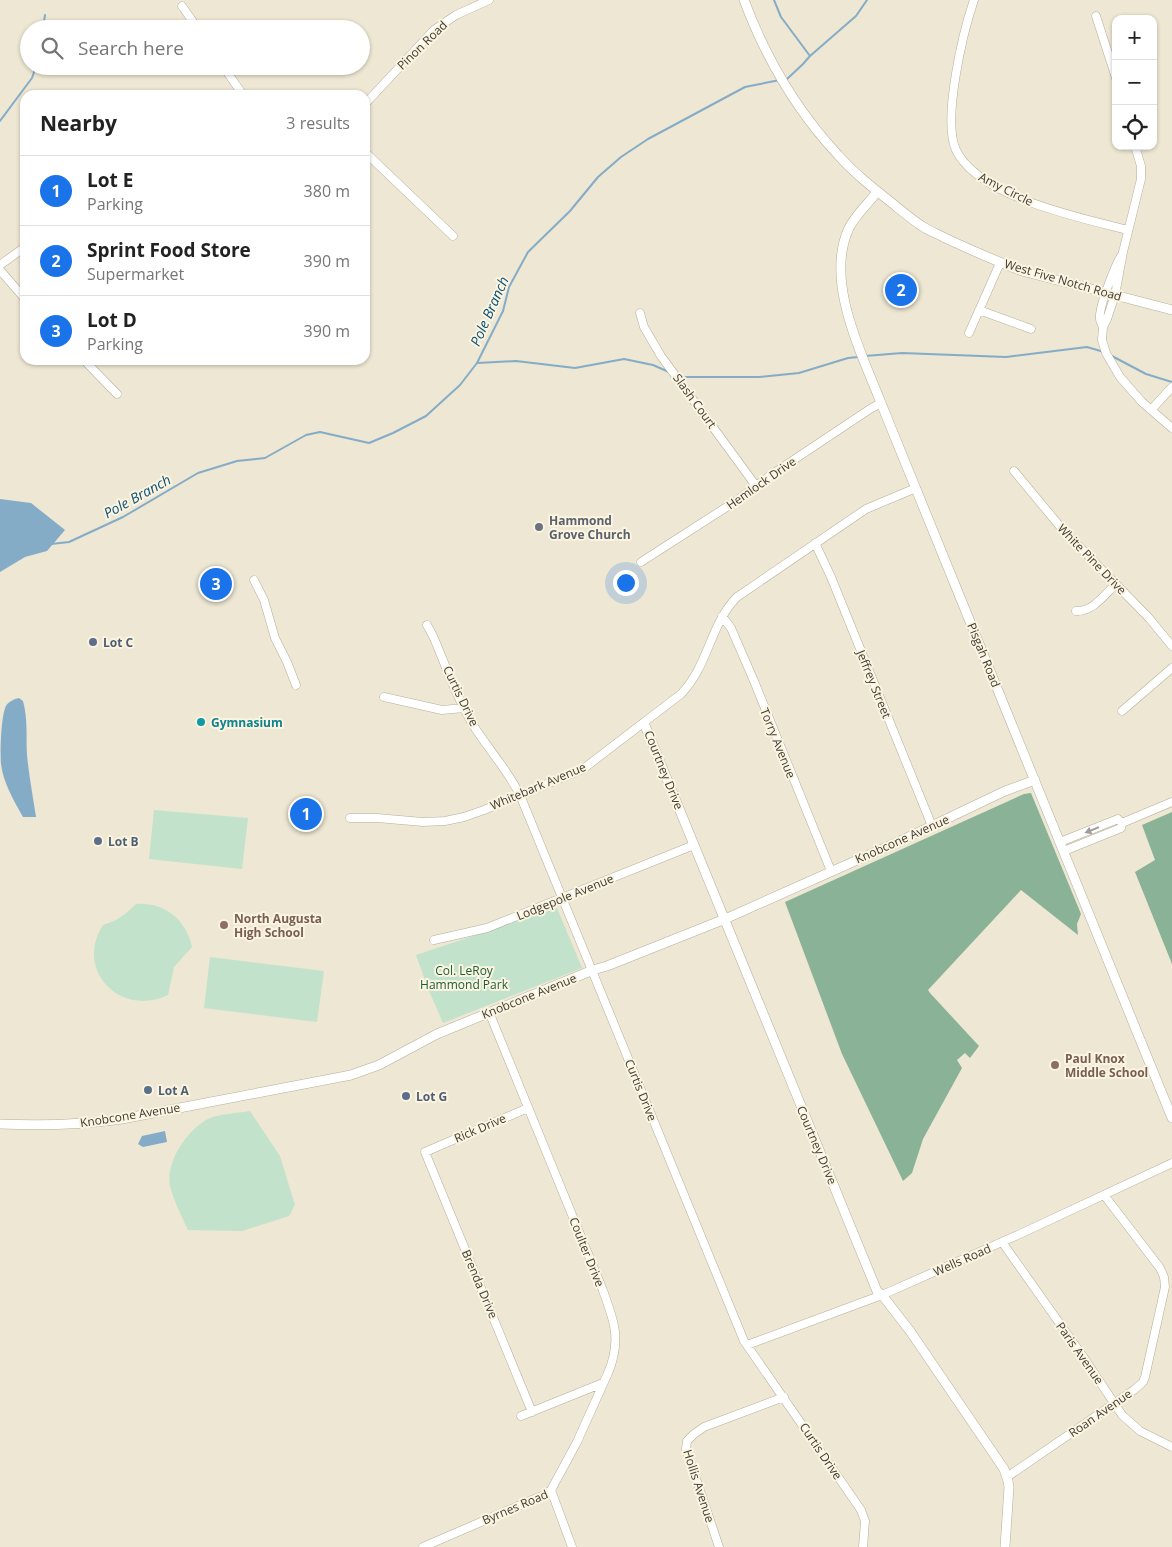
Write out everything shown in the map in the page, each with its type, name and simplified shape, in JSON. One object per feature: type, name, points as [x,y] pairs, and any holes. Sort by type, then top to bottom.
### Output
[{"type":"street","name":"Pinon Road","points":[[370,99],[434,30],[456,15],[489,0]]},
{"type":"street","name":"West Five Notch Road","points":[[744,0],[761,42],[793,97],[838,154],[877,192],[923,227],[969,250],[1022,271],[1172,310]]},
{"type":"street","name":"Amy Circle","points":[[974,0],[964,31],[953,100],[951,134],[960,157],[976,174],[998,188],[1037,205],[1128,230]]},
{"type":"street","points":[[182,6],[192,20]]},
{"type":"street","points":[[1096,16],[1112,66]]},
{"type":"street","points":[[229,75],[240,90]]},
{"type":"street","points":[[1136,150],[1141,166],[1141,179],[1123,252],[1110,293],[1107,319],[1102,327],[1104,346],[1114,368],[1132,391],[1150,410],[1172,428]]},
{"type":"street","points":[[370,157],[453,236]]},
{"type":"street","name":"Pisgah Road","points":[[877,192],[860,211],[850,228],[843,248],[841,272],[848,315],[881,404],[1172,1118]]},
{"type":"street","points":[[0,265],[20,251]]},
{"type":"street","points":[[969,333],[1000,263]]},
{"type":"street","points":[[0,270],[20,293]]},
{"type":"street","points":[[979,310],[1032,329]]},
{"type":"street","name":"Slash Court","points":[[640,313],[644,327],[661,356],[756,486]]},
{"type":"street","points":[[89,365],[117,394]]},
{"type":"street","points":[[1150,410],[1172,387]]},
{"type":"street","name":"Hemlock Drive","points":[[640,562],[736,501],[881,404]]},
{"type":"street","name":"White Pine Drive","points":[[1014,470],[1063,530],[1149,618],[1172,646]]},
{"type":"street","name":"Whitebark Avenue","points":[[350,818],[423,822],[445,821],[464,817],[583,769],[690,686],[703,663],[722,616],[736,597],[866,509],[916,488]]},
{"type":"street","name":"Jeffrey Street","points":[[815,543],[932,826]]},
{"type":"street","points":[[254,580],[264,600],[275,638],[296,685]]},
{"type":"street","points":[[1076,611],[1084,611],[1091,608],[1116,584]]},
{"type":"street","name":"Torry Avenue","points":[[722,616],[731,628],[831,872]]},
{"type":"street","name":"Curtis Drive","points":[[427,625],[464,708],[475,728],[513,781],[520,795],[747,1346],[861,1510],[864,1521],[863,1547]]},
{"type":"street","points":[[1122,711],[1172,668]]},
{"type":"street","points":[[384,697],[442,710],[464,708]]},
{"type":"street","name":"Courtney Drive","points":[[644,723],[877,1291],[910,1331],[1004,1469],[1009,1488],[1005,1547]]},
{"type":"street","name":"Knobcone Avenue","points":[[0,1124],[42,1126],[100,1122],[351,1075],[380,1065],[437,1034],[489,1012],[725,919],[1005,791],[1034,780]]},
{"type":"street","points":[[1064,851],[1121,828],[1122,823],[1172,802]]},
{"type":"street","points":[[1060,842],[1118,819],[1122,823]]},
{"type":"street","name":"Lodgepole Avenue","points":[[434,940],[487,928],[694,845]]},
{"type":"street","name":"Coulter Drive","points":[[489,1012],[613,1318],[616,1345],[612,1364],[577,1442],[551,1490]]},
{"type":"street","name":"Rick Drive","points":[[433,1148],[528,1108]]},
{"type":"street","name":"Brenda Drive","points":[[433,1148],[425,1152],[532,1412]]},
{"type":"street","name":"Wells Road","points":[[747,1346],[882,1295],[1172,1163]]},
{"type":"street","name":"Roan Avenue","points":[[1007,1477],[1115,1403],[1139,1385],[1145,1377],[1165,1282],[1164,1277],[1160,1268],[1104,1195]]},
{"type":"street","name":"Paris Avenue","points":[[1002,1242],[1122,1415],[1140,1431],[1172,1447]]},
{"type":"street","points":[[520,1416],[603,1383]]},
{"type":"street","name":"Hollis Avenue","points":[[718,1547],[686,1449],[686,1441],[704,1427],[784,1397]]},
{"type":"street","name":"Byrnes Road","points":[[423,1547],[542,1496],[551,1490],[572,1547]]},
{"type":"green space","points":[[1031,793],[1081,914],[1077,924],[1078,935],[1021,890],[928,990],[979,1046],[970,1058],[965,1053],[957,1060],[962,1068],[923,1139],[912,1173],[903,1181],[842,1054],[785,902],[1024,794]]},
{"type":"green space","points":[[154,810],[248,818],[242,869],[149,859]]},
{"type":"green space","points":[[1172,812],[1172,964],[1135,872],[1155,860],[1142,825]]},
{"type":"green space","points":[[136,904],[156,906],[172,914],[185,928],[192,947],[174,967],[168,995],[150,1000],[134,1000],[119,995],[107,986],[98,973],[94,958],[95,942],[103,925],[121,917]]},
{"type":"green space","name":"Col. LeRoy Hammond Park","points":[[557,908],[582,968],[443,1023],[416,955]]},
{"type":"green space","points":[[210,957],[324,971],[317,1022],[204,1008]]},
{"type":"green space","points":[[250,1111],[280,1156],[295,1205],[289,1216],[242,1231],[188,1230],[175,1202],[169,1177],[179,1148],[192,1131],[208,1119]]},
{"type":"water","points":[[0,499],[31,503],[65,530],[47,551],[25,557],[0,572]]},
{"type":"water","points":[[19,698],[23,701],[26,714],[27,755],[36,817],[23,817],[6,784],[1,764],[1,734],[4,711],[8,703]]},
{"type":"water","points":[[165,1131],[167,1142],[143,1147],[138,1144],[142,1136]]},
{"type":"waterway","points":[[774,0],[781,17],[810,56]]},
{"type":"waterway","name":"Pole Branch","points":[[784,79],[787,79],[856,16],[867,0]]},
{"type":"waterway","points":[[44,20],[45,15]]},
{"type":"waterway","points":[[23,90],[33,75]]},
{"type":"waterway","name":"Pole Branch","points":[[51,544],[69,542],[123,517],[198,473],[237,461],[265,458],[306,435],[320,432],[369,443],[426,416],[460,385],[477,363],[503,311],[509,287],[528,252],[570,211],[598,177],[621,157],[648,139],[745,87],[780,80]]},
{"type":"waterway","points":[[0,121],[20,94]]},
{"type":"waterway","points":[[865,356],[902,353],[1006,357],[1087,347],[1104,352]]},
{"type":"waterway","points":[[1110,355],[1146,374],[1172,382]]},
{"type":"waterway","points":[[680,377],[759,377],[799,373],[848,358],[858,357]]},
{"type":"waterway","points":[[477,363],[516,361],[575,368],[624,359],[653,365],[669,372]]},
{"type":"place","name":"Sprint Food Store","points":[[901,290]]},
{"type":"place","name":"Hammond Grove Church","points":[[539,527]]},
{"type":"place","name":"Lot D","points":[[216,584]]},
{"type":"place","name":"Lot C","points":[[93,642]]},
{"type":"place","name":"Gymnasium","points":[[201,722]]},
{"type":"place","name":"Lot E","points":[[306,814]]},
{"type":"place","name":"Lot B","points":[[98,841]]},
{"type":"place","name":"North Augusta High School","points":[[224,925]]},
{"type":"place","name":"Paul Knox Middle School","points":[[1055,1065]]},
{"type":"place","name":"Lot A","points":[[148,1090]]},
{"type":"place","name":"Lot G","points":[[406,1096]]}]
